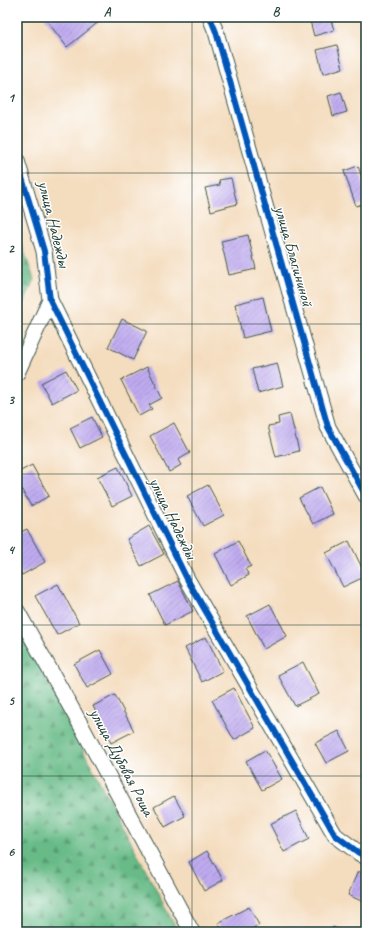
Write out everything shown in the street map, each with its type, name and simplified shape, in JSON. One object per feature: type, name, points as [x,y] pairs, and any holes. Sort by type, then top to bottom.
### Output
[{"type":"street","name":"улица Благининой","points":[[210,17],[216,32],[328,427],[366,496]]},
{"type":"street","name":"улица Надежды","points":[[17,161],[44,251],[50,300],[187,579],[335,835],[366,857]]},
{"type":"street","points":[[17,373],[50,300]]},
{"type":"street","name":"улица Дубовая Роща","points":[[17,611],[192,932]]},
{"type":"green space","points":[[17,232],[34,279],[17,321]]},
{"type":"green space","points":[[17,623],[178,932],[17,932]]},
{"type":"building","points":[[44,17],[105,17],[67,47]]},
{"type":"building","points":[[309,17],[330,17],[334,30],[314,36]]},
{"type":"building","points":[[337,45],[343,68],[323,74],[317,50]]},
{"type":"building","points":[[341,92],[347,112],[333,116],[328,96]]},
{"type":"building","points":[[358,166],[366,189],[366,203],[356,206],[344,171]]},
{"type":"building","points":[[231,178],[237,204],[211,211],[205,188],[220,185],[219,180]]},
{"type":"building","points":[[366,228],[366,239],[362,229]]},
{"type":"building","points":[[248,235],[256,269],[229,275],[221,241]]},
{"type":"building","points":[[263,297],[271,331],[243,338],[235,304]]},
{"type":"building","points":[[122,319],[147,331],[133,360],[108,347]]},
{"type":"building","points":[[277,363],[283,386],[258,393],[252,369]]},
{"type":"building","points":[[147,367],[162,398],[149,405],[152,409],[139,416],[121,380]]},
{"type":"building","points":[[66,370],[77,390],[52,403],[41,383]]},
{"type":"building","points":[[290,414],[299,451],[276,457],[268,426],[279,424],[278,417]]},
{"type":"building","points":[[92,417],[102,437],[80,448],[70,428]]},
{"type":"building","points":[[174,423],[190,453],[178,460],[181,465],[169,472],[150,436]]},
{"type":"building","points":[[32,465],[49,496],[31,506],[17,481],[17,473]]},
{"type":"building","points":[[118,467],[132,496],[112,506],[97,477]]},
{"type":"building","points":[[208,485],[224,515],[203,526],[187,496]]},
{"type":"building","points":[[320,487],[333,514],[313,524],[299,498]]},
{"type":"building","points":[[149,526],[164,554],[141,566],[127,539]]},
{"type":"building","points":[[27,529],[45,562],[22,575],[17,566],[17,534]]},
{"type":"building","points":[[238,541],[251,566],[245,569],[249,575],[231,585],[215,554]]},
{"type":"building","points":[[349,541],[366,576],[343,587],[326,553]]},
{"type":"building","points":[[178,581],[193,611],[165,625],[150,595]]},
{"type":"building","points":[[58,584],[79,623],[57,635],[35,596]]},
{"type":"building","points":[[270,604],[287,636],[264,649],[247,616]]},
{"type":"building","points":[[206,637],[223,671],[202,682],[185,648]]},
{"type":"building","points":[[100,650],[113,674],[87,688],[74,664]]},
{"type":"building","points":[[303,662],[319,694],[295,706],[278,675]]},
{"type":"building","points":[[234,688],[255,728],[234,740],[212,700]]},
{"type":"building","points":[[115,695],[134,731],[111,743],[93,706]]},
{"type":"building","points":[[339,731],[349,751],[326,763],[315,743]]},
{"type":"building","points":[[265,750],[282,779],[262,790],[246,761]]},
{"type":"building","points":[[174,796],[185,816],[165,827],[154,807]]},
{"type":"building","points":[[296,811],[309,839],[284,852],[270,824]]},
{"type":"building","points":[[207,851],[223,880],[204,891],[189,862]]},
{"type":"building","points":[[358,871],[366,875],[366,903],[348,895]]},
{"type":"building","points":[[249,907],[259,925],[246,932],[223,932],[218,923]]},
{"type":"building","points":[[333,927],[345,932],[331,932]]},
{"type":"cycle path","points":[[210,17],[216,32],[328,427],[366,496]]},
{"type":"cycle path","points":[[17,161],[44,251],[50,300],[187,579],[335,835],[366,857]]}]
